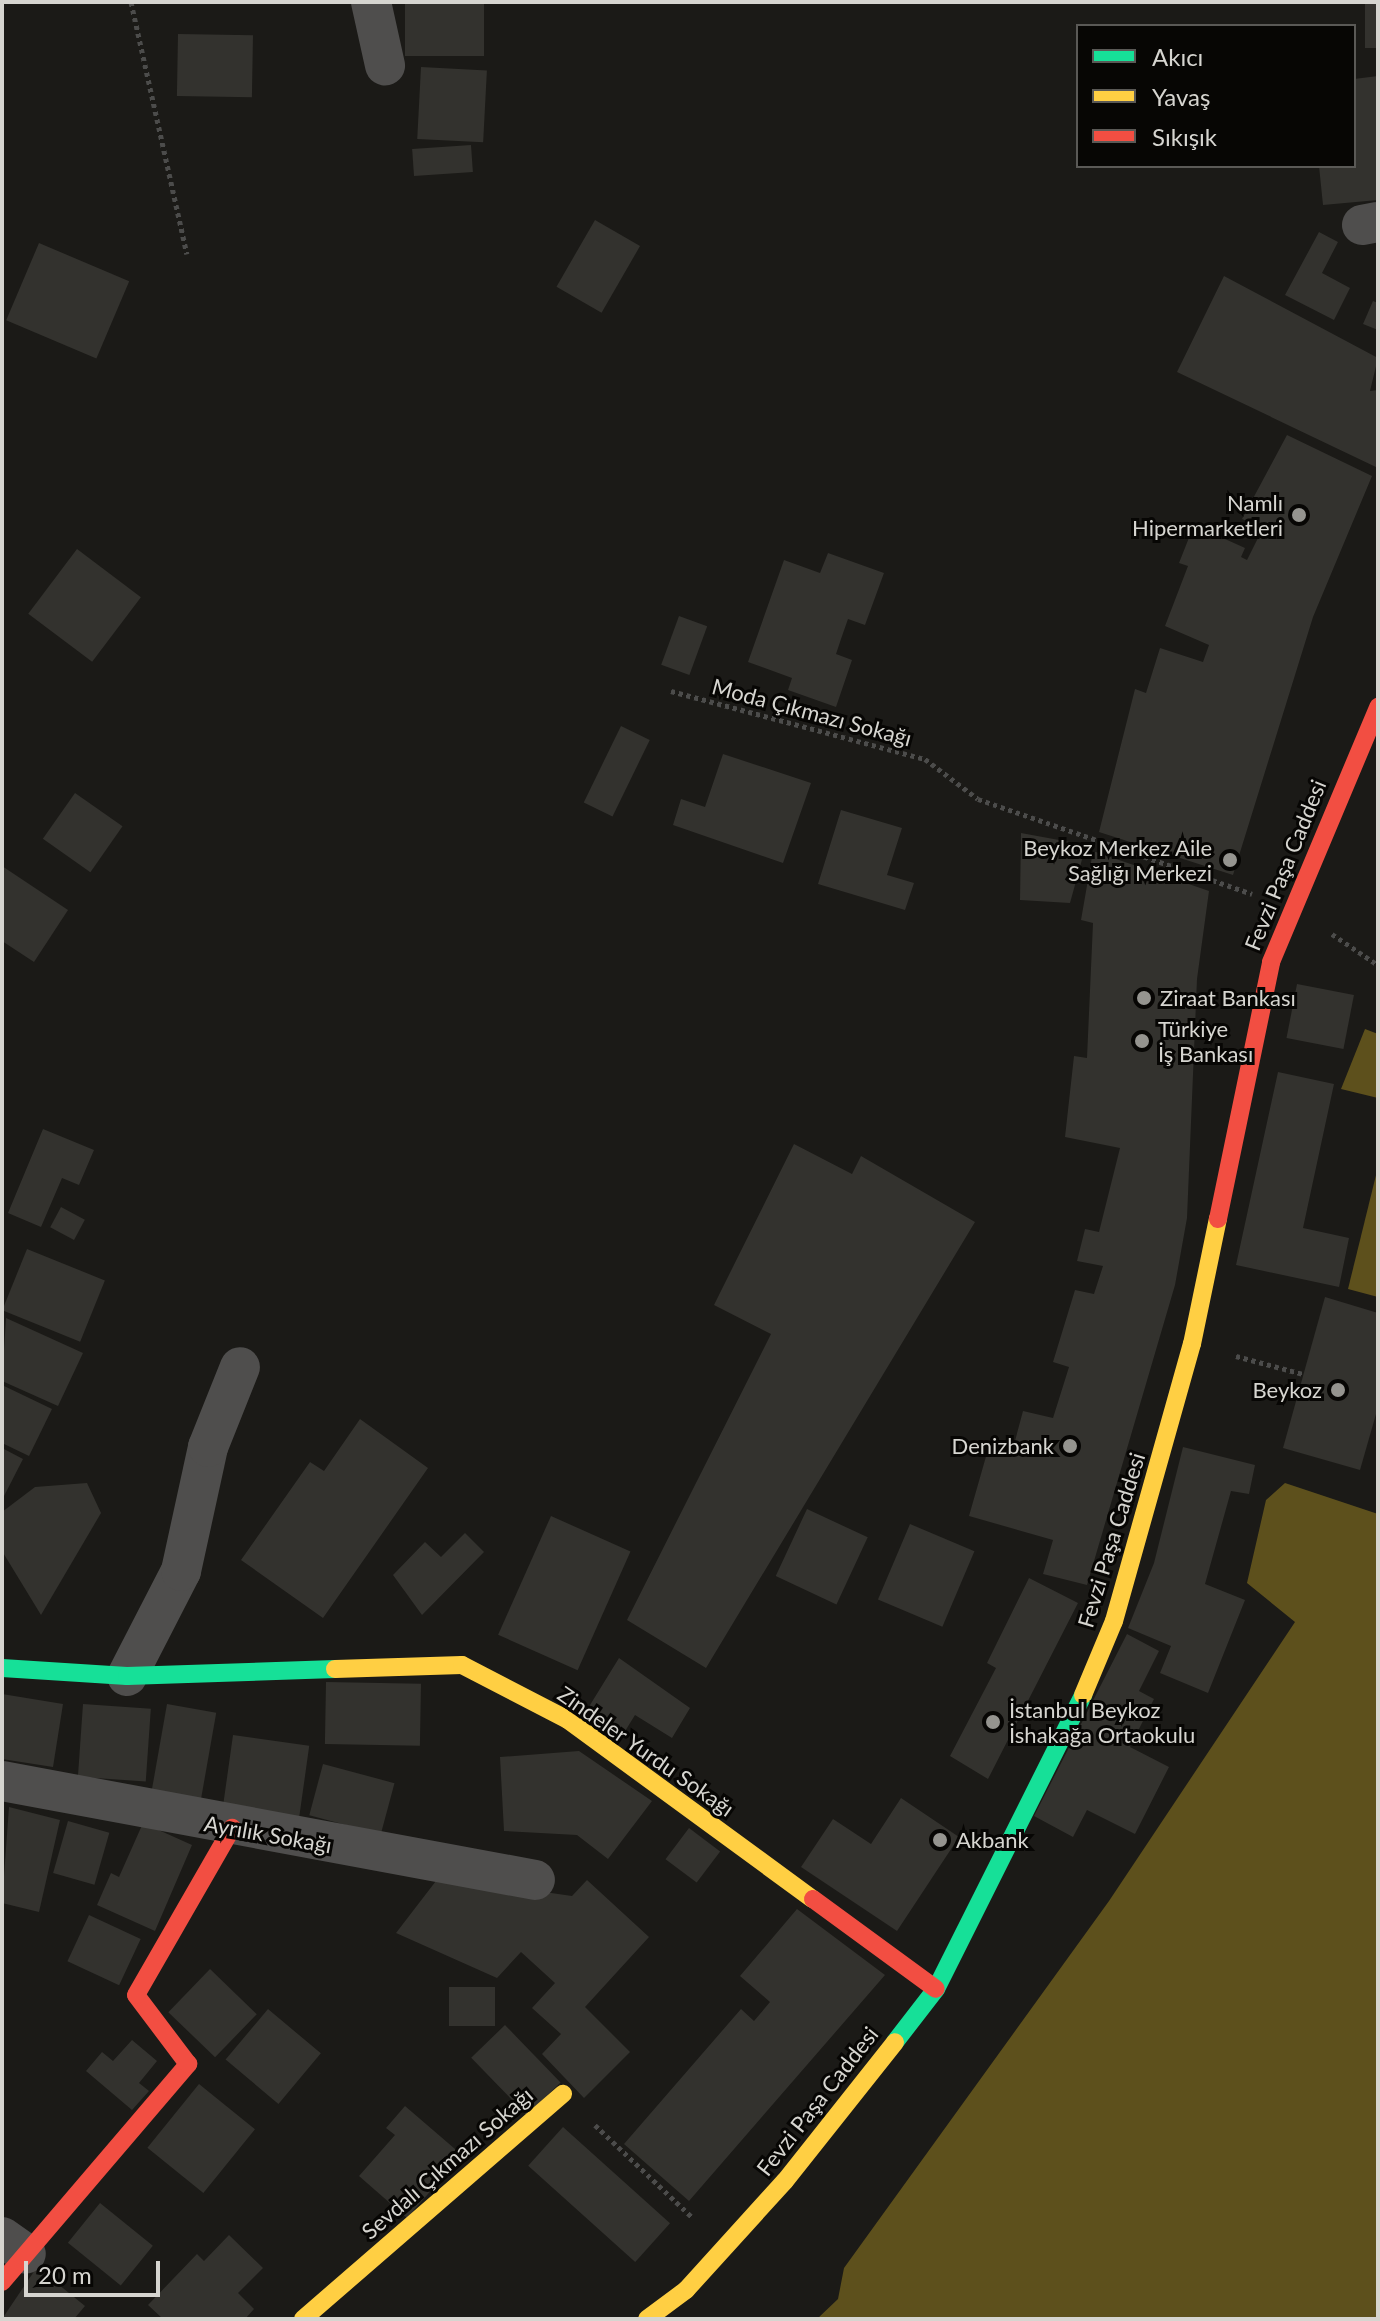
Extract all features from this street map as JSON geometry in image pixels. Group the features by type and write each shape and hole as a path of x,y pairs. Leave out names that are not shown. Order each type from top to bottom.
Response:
{"street":[{"path":"371,2 385,65"},
{"name":"Fevzi Paşa Caddesi","path":"647,2319 686,2290 725,2248 936,1989 1114,1621 1192,1344 1271,962 1291,907 1378,707"},
{"path":"127,1676 181,1571 208,1447 240,1367"},
{"name":"Zindeler Yurdu Sokağı","path":"2,1668 127,1676 462,1665 568,1720 936,1989"},
{"name":"Ayrılık Sokağı","path":"2,1781 232,1828 535,1880"},
{"path":"10,2258 188,2064 136,1995 232,1828"},
{"name":"Sevdalı Çıkmazı Sokağı","path":"303,2319 563,2094"},
{"name":"Fevzi Paşa Caddesi","path":"677,2319 686,2290"}],"path":[{"path":"131,2 187,254"},
{"name":"Moda Çıkmazı Sokağı","path":"671,691 925,759 978,799 1291,907 1378,965"},
{"path":"1192,1344 1303,1374"},
{"name":"Sevdalı Çıkmazı Sokağı","path":"563,2094 725,2248"}],"shaded area":[{"path":"1365,1029 1378,1034 1378,1098 1341,1089"},
{"path":"1378,1167 1378,1297 1348,1289"},
{"path":"1285,1483 1378,1514 1378,2319 817,2319 838,2299 844,2268 1109,1901 1295,1622 1247,1583 1266,1500"}],"building":[{"path":"405,2 484,2 484,56 405,56"},
{"path":"1365,2 1378,2 1378,48 1365,48"},
{"path":"178,34 253,35 252,97 177,96"},
{"path":"421,67 487,70 483,142 417,139"},
{"path":"1378,76 1378,200 1323,205 1319,168 1356,168 1356,79"},
{"path":"471,145 473,172 414,176 412,149"},
{"path":"595,220 640,246 602,313 556,287"},
{"path":"1319,232 1338,242 1322,273 1350,288 1334,320 1285,295"},
{"path":"39,243 129,281 96,359 6,320"},
{"path":"1224,276 1378,358 1370,391 1378,390 1378,468 1177,372"},
{"path":"1373,301 1378,303 1378,330 1363,324"},
{"path":"1287,435 1372,476 1313,617 1233,875 1099,832 1135,689 1146,693 1160,648 1203,662 1209,645 1165,626 1188,566 1179,563 1194,525 1245,548 1241,557 1247,560 1263,528 1242,519"},
{"path":"77,549 141,597 92,662 28,614"},
{"path":"828,553 884,573 865,625 848,619 836,654 852,660 836,707 788,690 792,678 748,662 784,560 820,573"},
{"path":"679,616 707,626 689,675 661,665"},
{"path":"621,726 650,740 612,816 584,802"},
{"path":"723,754 811,783 783,863 673,825 681,799 705,807"},
{"path":"75,793 123,826 90,872 43,839"},
{"path":"841,810 902,828 887,875 914,883 905,910 818,884"},
{"path":"1021,833 1086,845 1070,903 1020,900"},
{"path":"1093,851 1209,891 1197,979 1187,1218 1175,1285 1087,1585 1043,1574 1053,1540 969,1516 989,1446 1012,1452 1023,1411 1053,1418 1069,1367 1053,1362 1075,1290 1094,1294 1103,1266 1077,1261 1085,1229 1099,1232 1120,1148 1065,1137 1074,1056 1087,1058 1093,923 1081,920"},
{"path":"2,866 68,910 34,962 2,941"},
{"path":"1297,984 1354,995 1343,1049 1287,1038"},
{"path":"1278,1072 1334,1084 1303,1228 1349,1238 1339,1287 1236,1265"},
{"path":"43,1129 94,1150 79,1185 62,1178 41,1227 8,1213"},
{"path":"794,1144 852,1174 861,1156 975,1222 706,1668 627,1620 771,1334 714,1305"},
{"path":"61,1207 85,1220 74,1240 50,1227"},
{"path":"27,1249 105,1280 80,1342 2,1310"},
{"name":"Beykoz","path":"1325,1297 1378,1313 1378,1407 1360,1470 1283,1448"},
{"path":"6,1318 83,1353 58,1406 2,1381"},
{"path":"2,1385 52,1409 29,1456 2,1443"},
{"path":"360,1419 428,1468 323,1618 241,1560 310,1462 324,1471"},
{"path":"1183,1447 1255,1465 1249,1494 1231,1491 1205,1584 1245,1600 1208,1693 1160,1673 1171,1646 1128,1628 1154,1563"},
{"path":"2,1448 23,1459 2,1500"},
{"path":"87,1483 101,1513 41,1615 2,1551 2,1512 35,1487"},
{"path":"807,1509 868,1537 836,1604 776,1576"},
{"path":"551,1516 630,1551 578,1670 498,1635"},
{"path":"910,1524 974,1551 942,1627 878,1599"},
{"path":"465,1533 484,1552 422,1615 393,1575 425,1542 441,1557"},
{"path":"1029,1578 1078,1603 988,1779 950,1756 996,1668 987,1663"},
{"path":"1127,1634 1159,1651 1139,1691 1154,1699 1130,1747 1169,1767 1135,1834 1087,1810 1073,1837 1034,1816"},
{"path":"619,1658 690,1708 672,1738 635,1715 619,1741 582,1718"},
{"path":"326,1682 421,1684 420,1746 325,1744"},
{"path":"2,1694 63,1704 53,1767 2,1759"},
{"path":"83,1704 151,1709 146,1782 78,1777"},
{"path":"167,1704 216,1713 200,1804 151,1796"},
{"path":"233,1735 309,1746 299,1821 222,1810"},
{"path":"579,1751 652,1801 608,1859 577,1835 504,1831 500,1757"},
{"path":"323,1764 394,1783 381,1834 309,1815"},
{"path":"901,1798 959,1837 897,1931 801,1867 833,1819 871,1844"},
{"path":"9,1807 60,1820 39,1912 2,1903"},
{"path":"68,1821 109,1833 94,1885 53,1873"},
{"path":"143,1823 192,1845 155,1931 97,1905 111,1873 119,1877"},
{"path":"689,1828 720,1851 697,1883 666,1859"},
{"path":"439,1877 572,1896 587,1880 649,1937 585,2007 630,2052 584,2098 542,2054 561,2034 532,2008 555,1983 521,1952 497,1978 396,1933"},
{"path":"797,1909 885,1975 689,2201 624,2144 741,2009 754,2021 770,2002 740,1976"},
{"path":"89,1915 141,1939 119,1985 67,1961"},
{"path":"210,1969 257,2014 215,2057 168,2012"},
{"path":"449,1987 495,1987 495,2026 449,2026"},
{"path":"268,2009 321,2053 278,2104 226,2060"},
{"path":"505,2025 561,2083 527,2115 471,2058"},
{"path":"132,2040 157,2061 139,2083 149,2091 132,2110 86,2071 102,2052 113,2061"},
{"path":"199,2084 255,2129 203,2193 147,2148"},
{"path":"405,2106 462,2155 407,2218 359,2176 395,2135 386,2128"},
{"path":"563,2127 670,2223 635,2262 528,2166"},
{"path":"100,2203 153,2246 121,2285 68,2243"},
{"path":"229,2235 263,2268 238,2293 254,2309 245,2319 163,2319 148,2305 197,2254 204,2261"},
{"path":"37,2267 85,2306 74,2319 2,2319"}],"traffic: fast":[{"path":"2,1668 127,1676 335,1669"},
{"path":"895,2042 936,1989 1083,1695"}],"traffic: slow":[{"path":"1083,1695 1114,1621 1192,1344 1218,1219"},
{"path":"335,1669 462,1665 568,1720 813,1899"},
{"path":"647,2319 686,2290 785,2181 895,2042"},
{"path":"303,2319 563,2094"}],"traffic: jam":[{"path":"1218,1219 1271,962 1378,707"},
{"path":"2,2282 188,2064 136,1995 232,1828"},
{"path":"813,1899 936,1989"}],"place":[{"name":"Namlı Hipermarketleri","path":"1299,515"},
{"name":"Beykoz Merkez Aile Sağlığı Merkezi","path":"1230,860"},
{"name":"Ziraat Bankası","path":"1144,998"},
{"name":"Türkiye İş Bankası","path":"1142,1041"},
{"name":"Beykoz","path":"1338,1390"},
{"name":"Denizbank","path":"1070,1446"},
{"name":"İstanbul Beykoz İshakağa Ortaokulu","path":"993,1722"},
{"name":"Akbank","path":"940,1840"}]}
